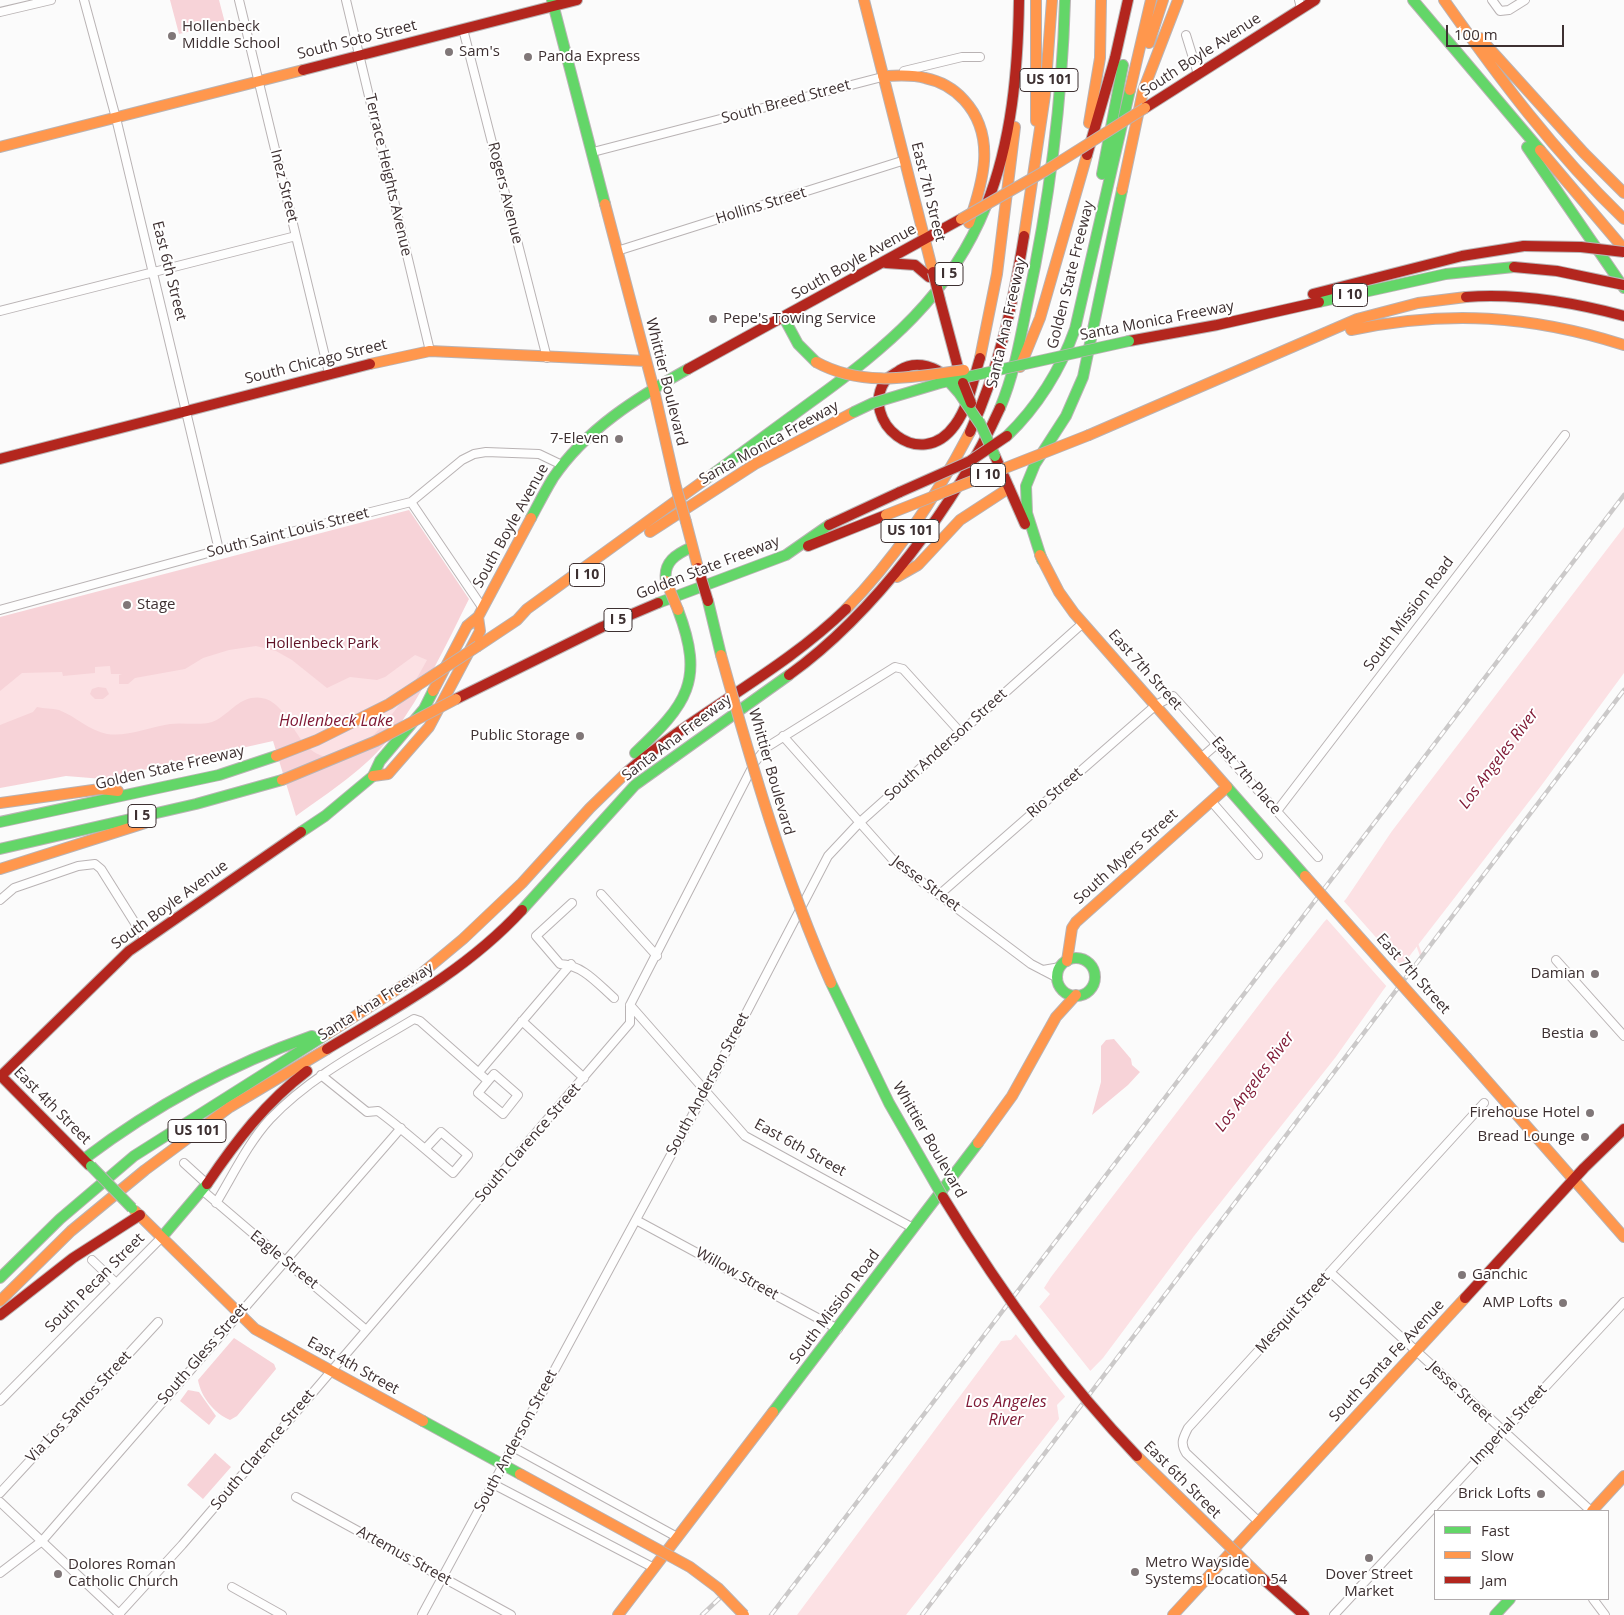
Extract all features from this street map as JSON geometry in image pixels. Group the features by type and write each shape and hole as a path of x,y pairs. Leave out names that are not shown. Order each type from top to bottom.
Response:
{"main road":[{"name":"South Soto Street","path":"0,147 463,29 552,3 577,0"},
{"name":"East 7th Street","path":"864,0 925,240 931,275 963,383 1042,560 1059,592 1083,624 1624,1237"},
{"name":"Golden State Freeway","path":"0,822 219,774 276,756 317,740 390,704 517,620 527,608 879,353 938,295 961,258 989,197 1003,142 1016,59 1020,0"},
{"path":"1036,0 1036,159"},
{"name":"Santa Ana Freeway","path":"0,1278 60,1219 134,1156 421,974 505,901 610,787 675,732 775,667 816,637 860,594 899,546 917,520 971,430 991,378 1012,300 1049,80 1052,0"},
{"name":"Santa Ana Freeway","path":"0,1301 71,1232 145,1170 230,1107 419,995 470,959 509,924 635,786 796,670 841,632 906,560 941,511 989,432 1010,385 1039,252 1056,140 1063,74 1065,0"},
{"path":"1085,164 1086,135 1100,58 1101,0"},
{"path":"1010,385 1026,357 1036,326 1117,54 1128,0"},
{"path":"1096,239 1097,203 1134,0"},
{"name":"Golden State Freeway","path":"0,849 196,804 282,780 376,741 602,627 682,593 786,555 836,520 958,468 980,456 1007,436 1045,396 1063,364 1075,329 1151,0"},
{"path":"1131,85 1139,73 1163,0"},
{"path":"1042,560 1028,515 1025,498 1026,485 1043,450 1073,403 1083,377 1143,91 1178,0"},
{"name":"South Boyle Avenue","path":"0,1076 115,964 145,939 325,816 373,776 380,761 424,709 467,626 480,612 553,478 578,447 615,414 639,396 654,390 1039,175 1198,74 1300,4 1314,0"},
{"path":"1413,0 1624,251"},
{"path":"1445,0 1584,153 1624,193"},
{"path":"1445,0 1488,63 1546,138 1568,164 1624,219"},
{"name":"Whittier Boulevard","path":"552,3 593,152 654,390 676,487 758,788 775,842 834,990 887,1098 925,1168 989,1269 1052,1354"},
{"path":"982,427 959,393 943,374 934,367 914,365 896,372 885,382 879,398 885,426 897,438 906,443 926,446 945,437 954,427 971,386 988,325 994,292 1017,111 1020,75 1016,59"},
{"path":"883,76 913,76 930,79 951,89 976,113 984,134 985,160 978,196 965,233 938,295"},
{"path":"1485,86 1601,256 1624,286"},
{"path":"1186,329 1213,319 1462,256 1524,246 1624,251"},
{"path":"882,264 905,262 918,265 931,275"},
{"name":"Santa Monica Freeway","path":"517,620 531,614 657,527 755,464 854,412 907,392 1036,360 1446,274 1514,267 1557,271 1624,286"},
{"name":"I 10","path":"786,555 1089,435 1333,329 1388,309 1423,302 1476,296 1535,298 1582,305 1624,316"},
{"path":"1270,357 1334,334 1378,324 1457,316 1523,320 1581,331 1624,345"},
{"path":"784,318 798,344 816,362 826,369 852,378 877,380 1036,360"},
{"name":"South Chicago Street","path":"0,459 329,373 430,351 547,358 646,361"},
{"path":"882,587 918,564 974,508 1010,488"},
{"path":"610,787 620,767 665,725 684,696 690,678 693,657 690,638 664,572 667,565 677,554 692,547"},
{"name":"South Boyle Avenue","path":"373,776 388,774 429,727 480,631 480,612"},
{"name":"South Myers Street","path":"1064,964 1071,940 1072,928 1076,922 1227,787"},
{"path":"0,803 100,790 134,792"},
{"path":"0,869 117,833 196,804"},
{"path":"1071,940 1082,959"},
{"path":"1060,984 1076,996 1088,992 1094,982 1094,970 1091,964 1082,959 1074,958 1064,964 1060,984 1062,1007"},
{"name":"South Pecan Street","path":"162,1237 205,1187 266,1104 293,1081 419,995"},
{"name":"South Mission Road","path":"618,1615 838,1329 1012,1096 1062,1007 1076,996"},
{"path":"88,1162 137,1120 234,1067 291,1043 332,1029"},
{"name":"East 4th Street","path":"0,1076 238,1314 256,1329 690,1567 713,1584 744,1615"},
{"name":"South Santa Fe Avenue","path":"1173,1615 1574,1179 1624,1129"},
{"path":"0,1315 136,1212"},
{"name":"East 6th Street","path":"1052,1354 1098,1413 1138,1457 1304,1615"},
{"path":"1592,1510 1624,1476"},
{"path":"1495,1615 1509,1600"}],"street":[{"path":"0,12 52,0"},
{"name":"East 6th Street","path":"84,0 116,118 220,550"},
{"name":"Inez Street","path":"239,0 329,373"},
{"name":"Terrace Heights Avenue","path":"346,0 430,351"},
{"path":"1492,0 1500,10 1510,10 1525,0"},
{"name":"Rogers Avenue","path":"463,29 547,358"},
{"path":"1186,35 1198,74"},
{"name":"South Breed Street","path":"593,152 883,76 962,57 980,57"},
{"name":"Hollins Street","path":"617,251 905,160"},
{"path":"0,311 296,236"},
{"name":"South Mission Road","path":"1277,811 1566,435"},
{"name":"South Saint Louis Street","path":"0,610 220,550 411,502 462,460 474,454 486,452 539,454 562,465"},
{"path":"411,502 480,612"},
{"name":"South Anderson Street","path":"422,1615 705,1092 828,856 859,823 1083,624"},
{"name":"South Clarence Street","path":"120,1615 630,1023 630,1005 756,762 767,747 894,667 900,667 961,733"},
{"name":"East 7th Place","path":"1173,696 1318,857"},
{"name":"Rio Street","path":"940,894 1156,705 1173,696"},
{"name":"Jesse Street","path":"783,736 894,861 1060,984"},
{"path":"1202,757 1217,744"},
{"path":"1211,801 1258,855"},
{"path":"0,900 14,888 78,866 95,864 104,874 145,939"},
{"path":"601,894 657,956"},
{"path":"572,904 536,936 560,964 571,964 581,969 614,998"},
{"path":"1556,960 1624,1036"},
{"path":"479,1072 571,964"},
{"path":"1043,970 1064,964"},
{"name":"East 6th Street","path":"630,1005 745,1136 912,1228"},
{"path":"216,1203 249,1146 269,1120 321,1075 414,1019 420,1021 488,1081"},
{"path":"522,1021 584,1078"},
{"path":"494,1074 518,1095 503,1114 478,1093 488,1081 494,1074"},
{"path":"321,1075 367,1112 378,1111 453,1173 468,1155 441,1132 425,1149"},
{"name":"Mesquit Street","path":"1259,1522 1186,1453 1182,1447 1182,1439 1188,1428 1484,1103"},
{"name":"South Gless Street","path":"0,1573 42,1541 400,1128"},
{"name":"Eagle Street","path":"184,1163 216,1203 284,1261 292,1264 366,1329"},
{"name":"Willow Street","path":"636,1220 838,1329"},
{"name":"South Pecan Street","path":"0,1401 115,1282 162,1237"},
{"path":"92,1260 115,1282"},
{"name":"Jesse Street","path":"1330,1272 1590,1510"},
{"name":"Imperial Street","path":"1334,1615 1624,1302"},
{"name":"Via Los Santos Street","path":"0,1493 158,1322"},
{"path":"513,1447 677,1537"},
{"path":"493,1484 654,1568"},
{"name":"Artemus Street","path":"296,1497 511,1615"},
{"path":"0,1502 120,1615"},
{"path":"232,1587 282,1615"},
{"path":"1594,1600 1606,1615"}],"green space":[{"path":"170,0 219,0 225,23 179,34"},
{"name":"Hollenbeck Park","path":"409,510 469,599 424,686 392,735 371,759 296,816 273,741 103,779 66,776 0,788 0,617"},
{"path":"1114,1039 1131,1059 1132,1065 1140,1072 1128,1085 1092,1115 1101,1082 1101,1046 1106,1040"},
{"path":"234,1338 274,1364 276,1369 237,1416 230,1420 209,1404 198,1380"},
{"path":"188,1390 199,1392 216,1416 209,1425 180,1401"},
{"path":"215,1453 231,1467 203,1499 187,1485"}],"water":[{"name":"Los Angeles River","path":"1624,527 1624,673 1541,786 1384,989 1335,1058 1194,1236 1103,1358 1057,1405 1059,1419 906,1615 797,1615 1001,1341 1011,1340 1050,1294 1044,1288 1051,1277 1274,985 1324,922 1346,899 1392,831"},
{"name":"Hollenbeck Lake","path":"256,646 276,651 292,660 327,688 350,677 377,680 385,677 415,655 427,660 408,693 378,731 360,746 342,755 325,757 308,747 278,707 262,698 246,700 212,722 202,724 170,724 115,735 89,727 59,710 37,707 33,712 0,725 0,691 22,673 62,672 63,676 95,673 95,667 110,666 111,674 122,674 119,675 119,684 128,684 135,678 185,669 203,658 229,650","holes":["98,687 106,688 109,694 103,699 95,699 90,694 92,689"]}],"pier":[{"path":"1342,899 1404,969 1388,988 1325,917"},
{"path":"1038,1305 1092,1373 1067,1399 1014,1332"}],"waterway":[{"path":"1417,944 1421,955"}],"railway":[{"path":"771,1615 1624,495"},
{"path":"922,1615 1624,690"},
{"path":"702,1615 724,1594"}],"traffic: fast":[{"path":"552,0 605,204"},
{"path":"1000,408 1013,370 1042,229 1061,77 1065,0"},
{"path":"1413,0 1540,150"},
{"path":"1102,174 1123,65"},
{"path":"1007,436 1039,400 1063,359 1075,329 1130,90"},
{"path":"1527,147 1624,288"},
{"path":"1042,560 1027,513 1026,486 1035,464 1066,416 1083,377 1122,190"},
{"path":"706,479 865,361 914,317 954,267 971,238 986,206"},
{"path":"1319,302 1446,274 1514,267"},
{"path":"784,318 798,344 816,362"},
{"path":"854,412 873,403 940,383 1129,341"},
{"path":"531,518 553,478 581,444 597,429 632,403 688,369"},
{"path":"943,375 959,393 982,427"},
{"path":"979,421 995,456"},
{"path":"658,603 786,555 829,525"},
{"path":"666,581 667,569 672,560 692,547"},
{"path":"708,601 721,655"},
{"path":"635,753 667,720 679,705 686,690 690,674 690,655 678,610"},
{"path":"522,910 635,785 789,675"},
{"path":"301,832 325,816 373,776 380,761 424,709 433,691"},
{"path":"0,822 219,775 276,756"},
{"path":"0,849 196,804 282,780"},
{"path":"1227,787 1305,876"},
{"path":"1076,958 1089,964 1095,977 1089,990 1076,996 1063,990 1057,977 1063,964 1076,958"},
{"path":"831,983 889,1103 943,1197"},
{"path":"0,1278 60,1219 134,1156 327,1034"},
{"path":"84,1159 137,1122 193,1088 251,1060 312,1036"},
{"path":"773,1412 978,1143"},
{"path":"91,1166 132,1208"},
{"path":"162,1237 207,1184"},
{"path":"423,1421 520,1474"},
{"path":"1495,1615 1509,1600"}],"traffic: slow":[{"path":"864,0 933,272"},
{"path":"1036,0 1036,121"},
{"path":"1024,236 1045,95 1052,0"},
{"path":"1089,123 1100,58 1101,0"},
{"path":"1130,90 1151,0"},
{"path":"1149,43 1163,0"},
{"path":"1122,190 1143,91 1178,0"},
{"path":"1444,0 1486,58 1551,141 1574,168 1624,219"},
{"path":"1480,38 1584,153 1624,193"},
{"path":"0,147 303,70"},
{"path":"883,76 914,76 936,81 956,92 974,114 981,129 984,144 984,160 979,192 969,223"},
{"path":"961,219 1045,171 1145,108"},
{"path":"980,358 997,274 1015,127"},
{"path":"1540,150 1624,249"},
{"path":"1020,367 1040,318 1087,155"},
{"path":"605,204 654,390 676,487"},
{"path":"1089,435 1357,319 1418,303 1466,297"},
{"path":"1351,330 1421,320 1489,319 1555,327 1624,345"},
{"path":"370,364 430,351 646,361"},
{"path":"816,362 834,370 870,378 907,377 964,370"},
{"path":"650,532 755,464 854,412"},
{"path":"846,609 899,547 944,479 970,432"},
{"path":"886,515 1089,435"},
{"path":"478,646 517,620 527,609 706,479"},
{"path":"676,487 686,522"},
{"path":"897,577 918,565 960,520 1009,488"},
{"path":"433,691 467,626 478,617 531,518"},
{"path":"686,522 698,568"},
{"path":"1040,555 1059,592 1074,613 1227,787"},
{"path":"666,581 678,610"},
{"path":"373,776 388,774 429,727 480,631 478,617"},
{"path":"276,756 317,740 389,704 478,646"},
{"path":"721,655 770,821 798,903 831,983"},
{"path":"282,780 376,741 456,699"},
{"path":"327,1034 421,974 463,939 522,883 590,808 627,772"},
{"path":"1067,961 1072,928 1076,922 1227,787"},
{"path":"0,803 100,789 118,791"},
{"path":"0,869 145,823"},
{"path":"1305,876 1467,1058"},
{"path":"978,1143 1012,1096 1056,1017 1076,995"},
{"path":"0,1301 71,1231 145,1170 230,1107 327,1049"},
{"path":"1467,1058 1624,1237"},
{"path":"135,1211 255,1329 423,1421"},
{"path":"1173,1615 1465,1298"},
{"path":"618,1615 773,1412"},
{"path":"1137,1456 1261,1577"},
{"path":"520,1474 690,1567 718,1588 744,1615"},
{"path":"1593,1510 1624,1476"}],"traffic: jam":[{"path":"303,70 577,0"},
{"path":"986,206 995,181 1008,130 1015,78 1019,0"},
{"path":"1087,155 1115,58 1128,0"},
{"path":"1145,108 1315,0"},
{"path":"688,369 961,219"},
{"path":"970,432 989,384 1004,336 1024,236"},
{"path":"1313,294 1462,256 1524,246"},
{"path":"1524,246 1581,247 1624,252"},
{"path":"886,263 915,265 929,277"},
{"path":"1514,267 1557,271 1624,285"},
{"path":"933,272 940,300"},
{"path":"1466,297 1506,296 1546,300 1624,316"},
{"path":"940,300 960,375"},
{"path":"1129,341 1217,325 1319,302"},
{"path":"943,374 933,368 916,365 905,367 885,381 879,396 880,411 886,425 897,436 911,443 926,444 941,439 955,425 964,410 980,358"},
{"path":"0,459 370,364"},
{"path":"963,383 971,403"},
{"path":"789,675 821,650 852,621 882,589 910,554 937,518 961,481 1000,408"},
{"path":"900,492 970,461 1007,436"},
{"path":"995,456 1025,524"},
{"path":"829,525 900,492"},
{"path":"808,546 886,515"},
{"path":"698,568 708,601"},
{"path":"456,699 602,627 658,603"},
{"path":"627,772 681,730 794,653 846,609"},
{"path":"0,1077 129,951 301,832"},
{"path":"327,1049 405,1003 454,970 501,932 522,910"},
{"path":"207,1184 252,1123 278,1096 307,1071"},
{"path":"0,1075 89,1165"},
{"path":"1465,1298 1584,1168 1624,1129"},
{"path":"943,1197 986,1265 1033,1332 1083,1396 1137,1456"},
{"path":"0,1315 73,1258 140,1215"},
{"path":"1261,1577 1304,1615"}],"place":[{"name":"Hollenbeck Middle School","path":"172,36"},
{"name":"Sam's","path":"449,52"},
{"name":"Panda Express","path":"528,57"},
{"name":"Pepe's Towing Service","path":"713,319"},
{"name":"7-Eleven","path":"619,439"},
{"name":"Stage","path":"127,605"},
{"name":"Public Storage","path":"580,736"},
{"name":"Damian","path":"1595,974"},
{"name":"Bestia","path":"1594,1034"},
{"name":"Firehouse Hotel","path":"1590,1113"},
{"name":"Bread Lounge","path":"1585,1137"},
{"name":"Ganchic","path":"1462,1275"},
{"name":"AMP Lofts","path":"1563,1303"},
{"name":"Brick Lofts","path":"1541,1494"},
{"name":"Dover Street Market","path":"1369,1558"},
{"name":"Metro Wayside Systems Location 54","path":"1135,1572"},
{"name":"Dolores Roman Catholic Church","path":"58,1574"}]}
